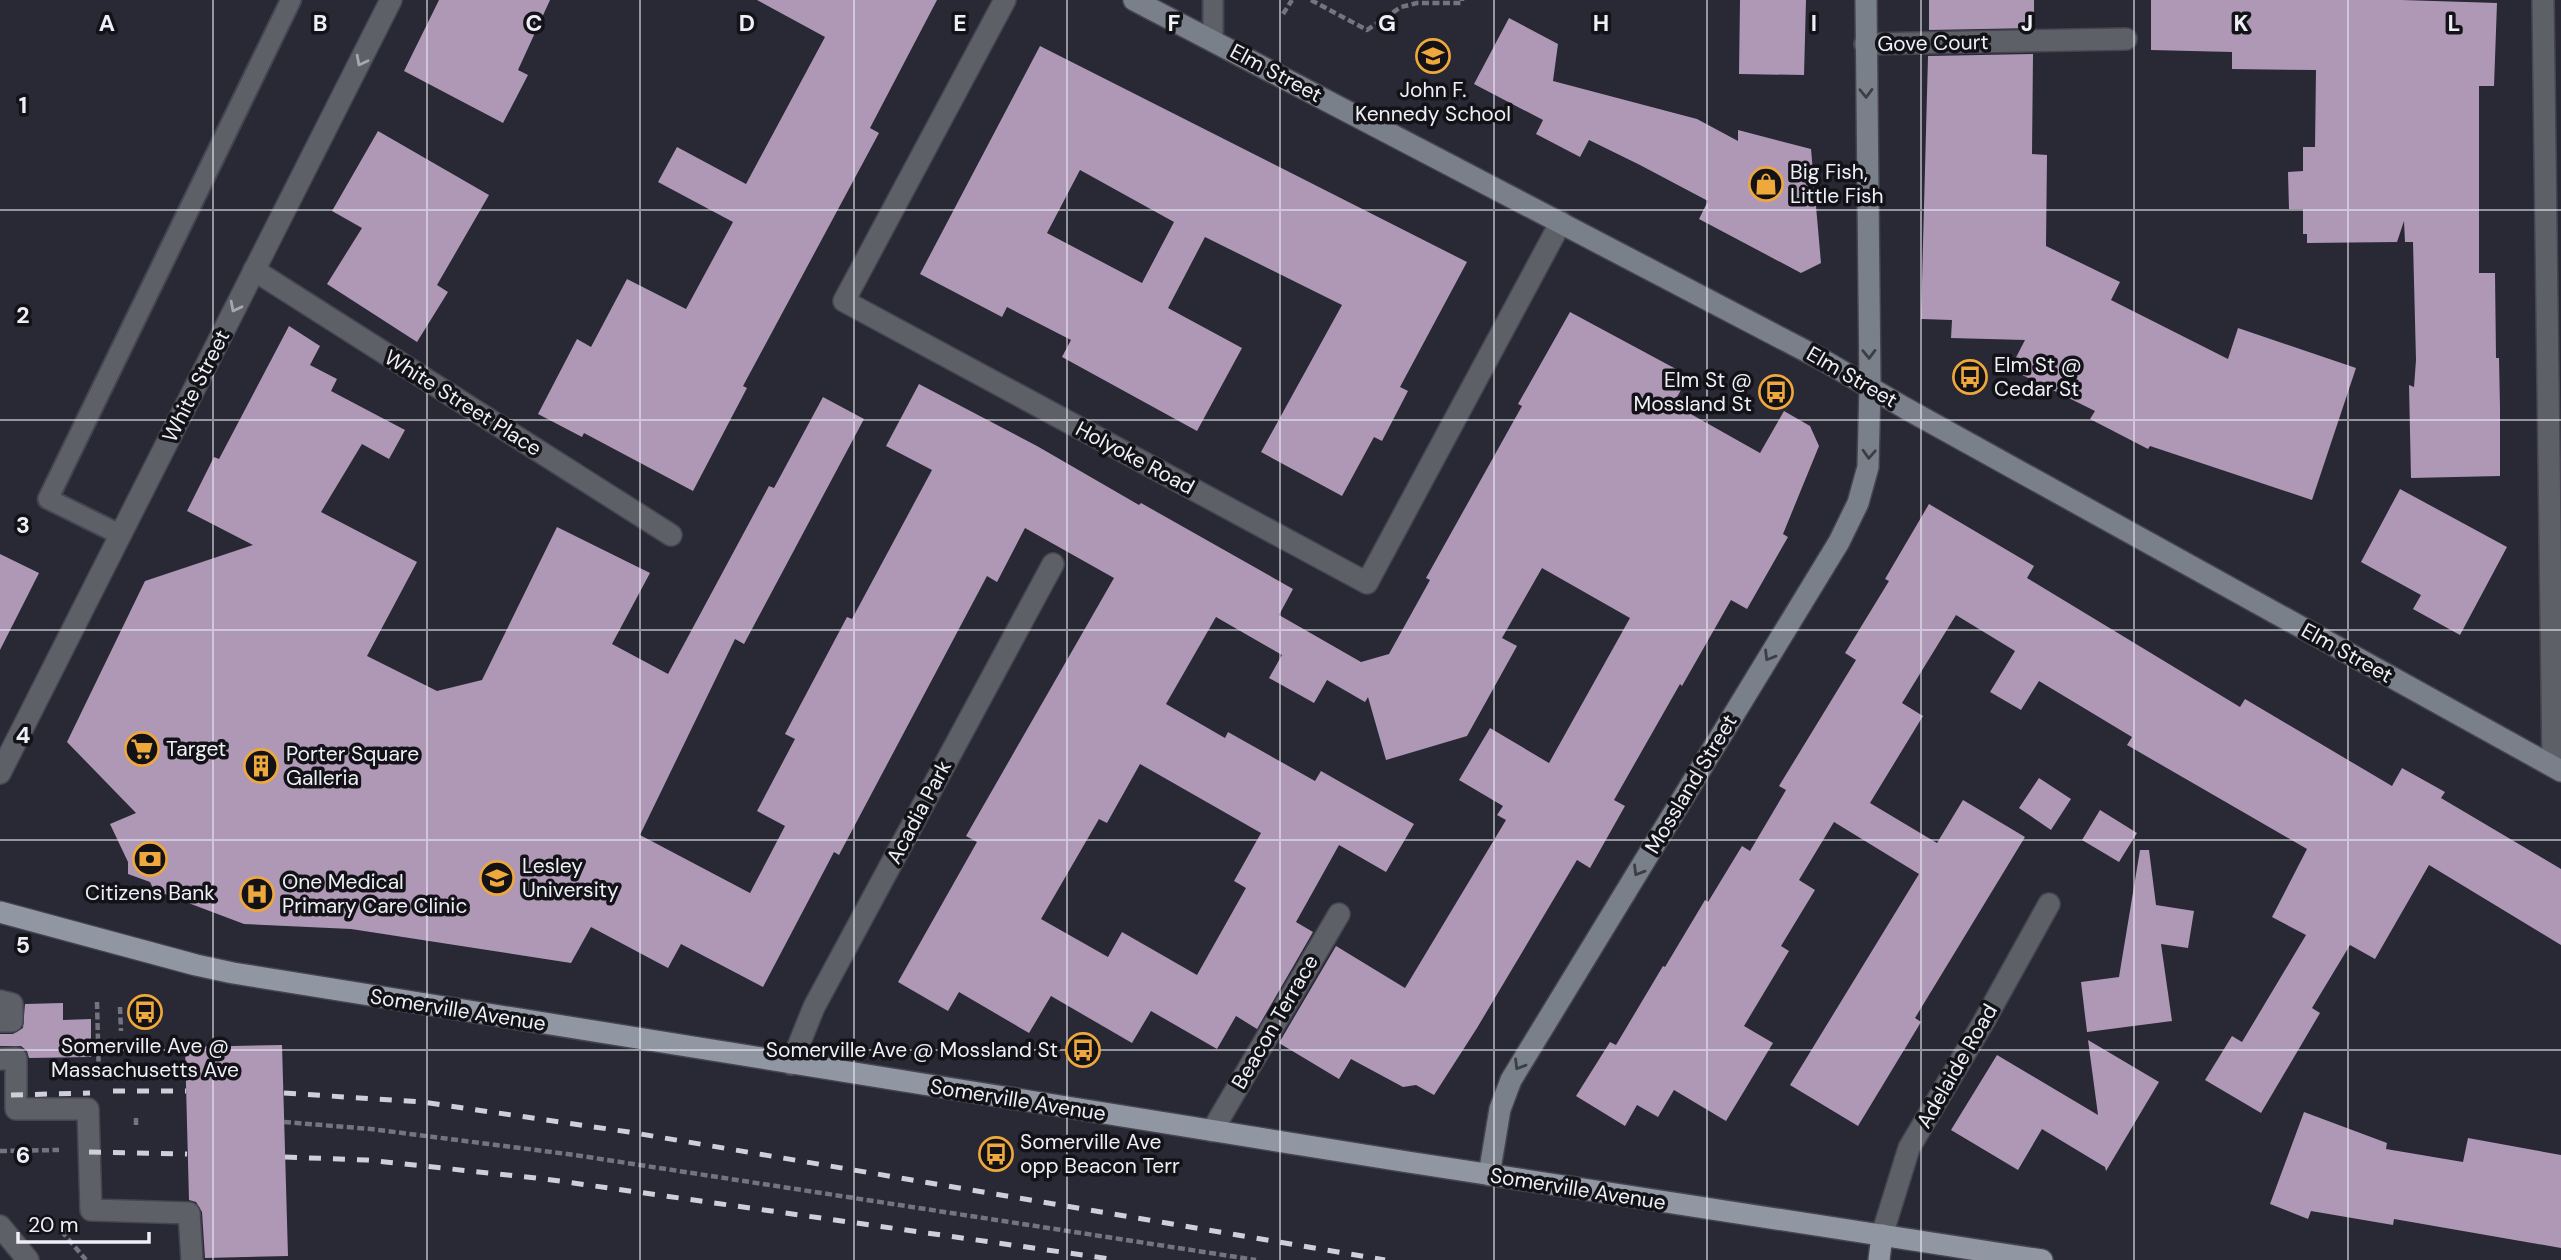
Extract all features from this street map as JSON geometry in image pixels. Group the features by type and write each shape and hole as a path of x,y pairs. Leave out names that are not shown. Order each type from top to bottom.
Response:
{"main road":[{"name":"Elm Street","path":"1134,0 1870,386 1905,408 2557,769"},
{"name":"Mossland Street","path":"1489,1175 1500,1109 1511,1080 1848,524 1864,485 1868,467 1870,386 1866,0"},
{"name":"Somerville Avenue","path":"0,912 233,973 1489,1175 2042,1260"},
{"path":"1879,1260 1882,1235"}],"street":[{"name":"White Street","path":"0,773 391,0"},
{"name":"Holyoke Road","path":"1005,0 844,301 1367,583 1561,222"},
{"path":"2543,0 2557,769"},
{"name":"Gove Court","path":"1865,44 2126,39"},
{"name":"White Street Place","path":"254,270 671,535"},
{"name":"Acadia Park","path":"791,1064 814,1007 1053,564"},
{"name":"Adelaide Road","path":"1882,1235 1909,1148 2049,904"},
{"name":"Beacon Terrace","path":"1212,1131 1339,914"},
{"path":"0,1001 12,1004 12,1021 0,1021"},
{"path":"0,1059 16,1058 16,1109 88,1109 91,1210 190,1213 192,1260"},
{"path":"0,1226 29,1260"}],"lane":[{"path":"125,527 48,499 291,0"},
{"path":"1213,0 1213,40"}],"path":[{"path":"1283,15 1293,0"},
{"path":"1311,0 1367,30 1401,7 1417,3 1462,3 1462,0"},
{"path":"97,1002 98,1035"},
{"path":"120,1007 121,1031"},
{"path":"136,1118 136,1126"},
{"path":"284,1122 371,1129 575,1155 1256,1260"}],"building":[{"path":"439,0 550,0 518,70 528,75 503,123 404,71"},
{"path":"757,0 937,0 870,128 879,133 743,386 747,388 693,491 584,433 582,437 538,414 577,339 591,347 627,279 686,309 733,222 658,182 677,147 746,184 825,37"},
{"path":"1740,0 1806,0 1804,75 1739,74"},
{"path":"1929,0 2034,0 2034,28 1929,30"},
{"path":"2151,0 2402,0 2497,3 2494,86 2479,86 2479,273 2495,273 2500,476 2411,478 2409,385 2414,387 2416,360 2413,242 2405,242 2404,221 2397,242 2307,243 2307,234 2303,234 2303,209 2289,209 2288,172 2303,171 2303,147 2315,147 2316,70 2232,69 2232,52 2151,50"},
{"path":"1509,18 1558,44 1553,81 1697,119 1738,141 1738,130 1811,149 1821,263 1801,273 1699,219 1708,201 1640,165 1589,140 1580,157 1536,134 1543,120 1474,84"},
{"path":"1040,46 1467,262 1400,387 1408,391 1382,441 1374,437 1342,496 1261,452 1342,305 1205,237 1168,308 1242,348 1197,431 1062,357 1071,340 1007,307 1002,317 920,274","holes":["1080,170 1174,222 1142,283 1047,233"]},
{"path":"2033,54 2032,154 2047,155 2046,246 2120,282 2111,300 2228,359 2238,328 2356,368 2312,500 2150,446 2148,449 2090,419 2095,411 2010,369 2025,340 1951,338 1952,320 1921,319 1928,56"},
{"path":"378,131 489,195 437,285 448,292 417,342 327,284 362,228 332,211"},
{"path":"1570,312 1689,376 1673,404 1760,453 1784,411 1810,426 1819,446 1783,534 1788,537 1747,609 1731,600 1614,800 1625,806 1590,868 1577,860 1434,1095 1416,1085 1403,1087 1351,1059 1339,1079 1279,1043 1336,946 1405,988 1506,820 1497,815 1503,806 1459,780 1490,728 1549,763 1630,618 1542,568 1502,638 1517,646 1467,736 1386,760 1368,697 1365,702 1327,680 1314,703 1269,678 1282,655 1216,617 1166,704 1225,738 1228,732 1315,781 1321,771 1414,824 1386,872 1339,845 1296,922 1313,932 1257,1029 1236,1016 1217,1049 1151,1011 1132,1043 1051,996 1029,1033 959,992 948,1011 898,982 977,842 966,836 1114,578 1025,528 997,582 987,576 839,855 834,852 763,987 681,944 668,968 591,927 571,963 351,929 244,924 154,890 150,882 128,874 128,862 110,824 136,813 67,742 145,581 253,545 187,511 214,457 219,459 289,326 320,346 310,365 337,379 331,391 405,430 389,459 362,444 321,512 417,562 367,656 437,691 482,680 557,527 650,573 612,644 668,674 769,486 774,488 823,397 864,419 744,644 735,639 640,835 750,893 785,826 757,811 795,739 785,734 847,617 852,619 932,470 886,446 919,384 1037,446 1139,505 1141,503 1293,589 1279,615 1361,662 1389,654 1430,580 1426,578 1522,406 1518,404","holes":["1140,764 1261,833 1234,881 1246,888 1197,975 1122,932 1108,957 1041,919 1099,819 1107,823"]},
{"path":"2400,489 2507,547 2460,635 2413,609 2421,595 2361,562"},
{"path":"1929,504 2034,566 2027,578 2240,707 2245,699 2392,786 2402,768 2445,792 2441,798 2561,869 2561,945 2429,865 2375,959 2350,945 2312,1008 2320,1013 2261,1113 2205,1080 2232,1036 2242,1042 2306,935 2272,917 2307,849 2127,745 2132,737 2039,681 2021,710 1990,692 2015,651 1956,615 1902,703 1923,716 1870,803 1937,843 1963,800 2025,837 1915,1018 1921,1022 1858,1126 1790,1085 1919,874 1834,822 1799,880 1815,890 1781,946 1789,951 1744,1026 1773,1043 1726,1121 1674,1090 1658,1117 1637,1105 1625,1126 1576,1096 1610,1042 1616,1045 1663,966 1665,967 1705,900 1708,902 1742,846 1750,851 1786,790 1779,786 1856,660 1845,653 1889,581 1885,579"},
{"path":"0,554 39,573 0,650"},
{"path":"2039,778 2071,799 2051,830 2019,808"},
{"path":"2100,810 2137,833 2119,862 2082,840"},
{"path":"2140,850 2149,850 2156,905 2194,911 2188,948 2161,944 2172,1021 2087,1032 2081,982 2119,977"},
{"path":"63,1003 63,1020 91,1019 91,1057 29,1058 27,1051 21,1046 0,1046 0,1034 13,1034 23,1028 25,1004"},
{"path":"2088,1040 2159,1082 2106,1171 2105,1167 2042,1129 2018,1170 1951,1130 1997,1055 2098,1115"},
{"path":"282,1045 288,1256 205,1258 202,1212 196,1202 189,1200 185,1047"},
{"path":"2304,1112 2387,1143 2386,1149 2463,1162 2468,1138 2561,1155 2561,1248 2394,1219 2393,1225 2311,1211 2308,1219 2270,1204"}],"railway":[{"path":"113,1091 186,1091"},
{"path":"11,1095 90,1093"},
{"path":"284,1093 422,1102 629,1132 1385,1260"},
{"path":"89,1152 187,1154"},
{"path":"285,1157 367,1160 545,1179 1118,1260"}],"place":[{"name":"John F. Kennedy School","path":"1433,56"},
{"name":"Big Fish, Little Fish","path":"1766,184"},
{"name":"Elm St @ Cedar St","path":"1970,377"},
{"name":"Elm St @ Mossland St","path":"1776,392"},
{"name":"Target","path":"142,749"},
{"name":"Porter Square Galleria","path":"261,766"},
{"name":"Citizens Bank","path":"150,859"},
{"name":"Lesley University","path":"497,878"},
{"name":"One Medical Primary Care Clinic","path":"257,894"},
{"name":"Somerville Ave @ Massachusetts Ave","path":"145,1012"},
{"name":"Somerville Ave @ Mossland St","path":"1083,1050"},
{"name":"Somerville Ave opp Beacon Terr","path":"996,1154"}]}
